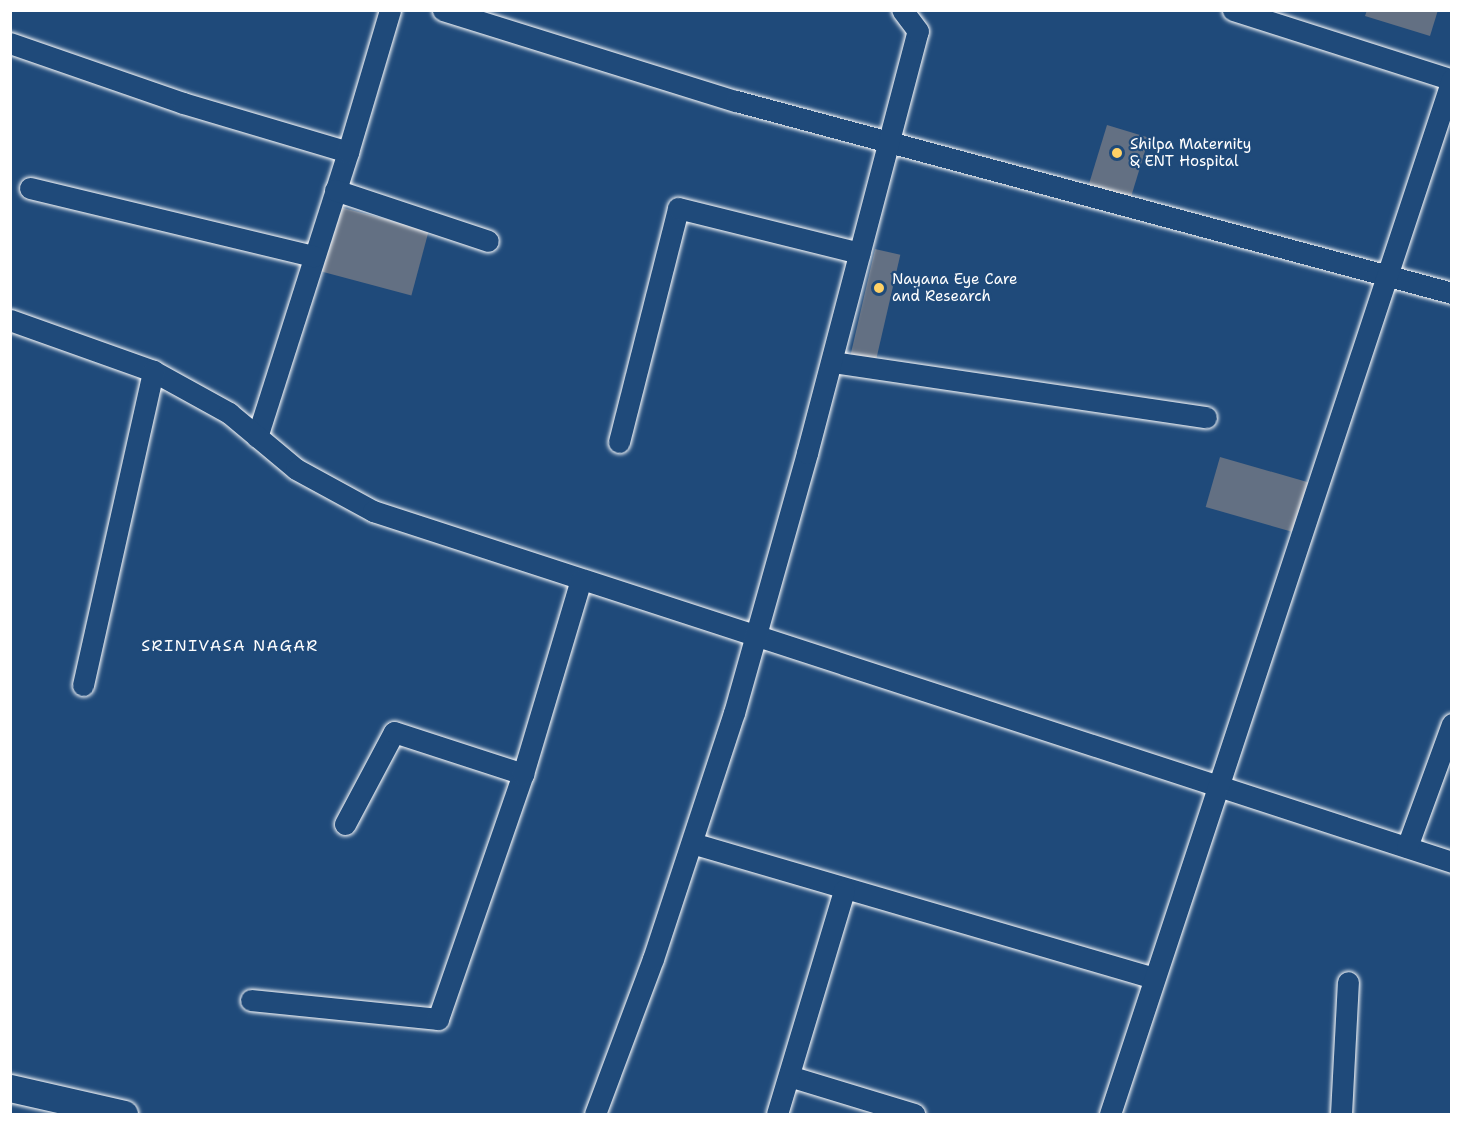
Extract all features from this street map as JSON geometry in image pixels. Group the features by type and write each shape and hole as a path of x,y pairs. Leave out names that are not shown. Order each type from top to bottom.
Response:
{"street":[{"path":"257,437 348,152 390,10"},
{"path":"443,10 736,101 1452,293"},
{"path":"595,1114 692,843 756,637 832,362 918,31 902,10"},
{"path":"1110,1114 1220,787 1451,80 1233,10"},
{"path":"10,43 194,107 348,152"},
{"path":"30,188 314,256"},
{"path":"335,190 488,241"},
{"path":"619,442 678,208 860,252"},
{"path":"10,320 153,371 229,413 296,469 373,511 1452,862"},
{"path":"832,362 1206,417"},
{"path":"83,684 153,371"},
{"path":"251,1000 438,1019 523,774 580,580"},
{"path":"1407,847 1452,724"},
{"path":"345,824 394,732 523,774"},
{"path":"692,843 844,890 1154,978"},
{"path":"777,1114 844,890"},
{"path":"1341,1114 1348,982"},
{"path":"789,1076 914,1114"},
{"path":"10,1088 124,1114"}],"building":[{"path":"1367,10 1438,10 1430,36 1365,16"},
{"path":"1107,125 1149,138 1130,200 1088,187"},
{"path":"336,206 429,231 411,296 319,271"},
{"path":"875,249 900,255 876,362 850,356"},
{"path":"1220,457 1313,484 1299,534 1206,507"}],"place":[{"name":"Shilpa Maternity & ENT Hospital","path":"1117,153"},
{"name":"Nayana Eye Care and Research","path":"879,288"}],"district":[{"name":"SRINIVASA NAGAR","path":"230,646"}]}
